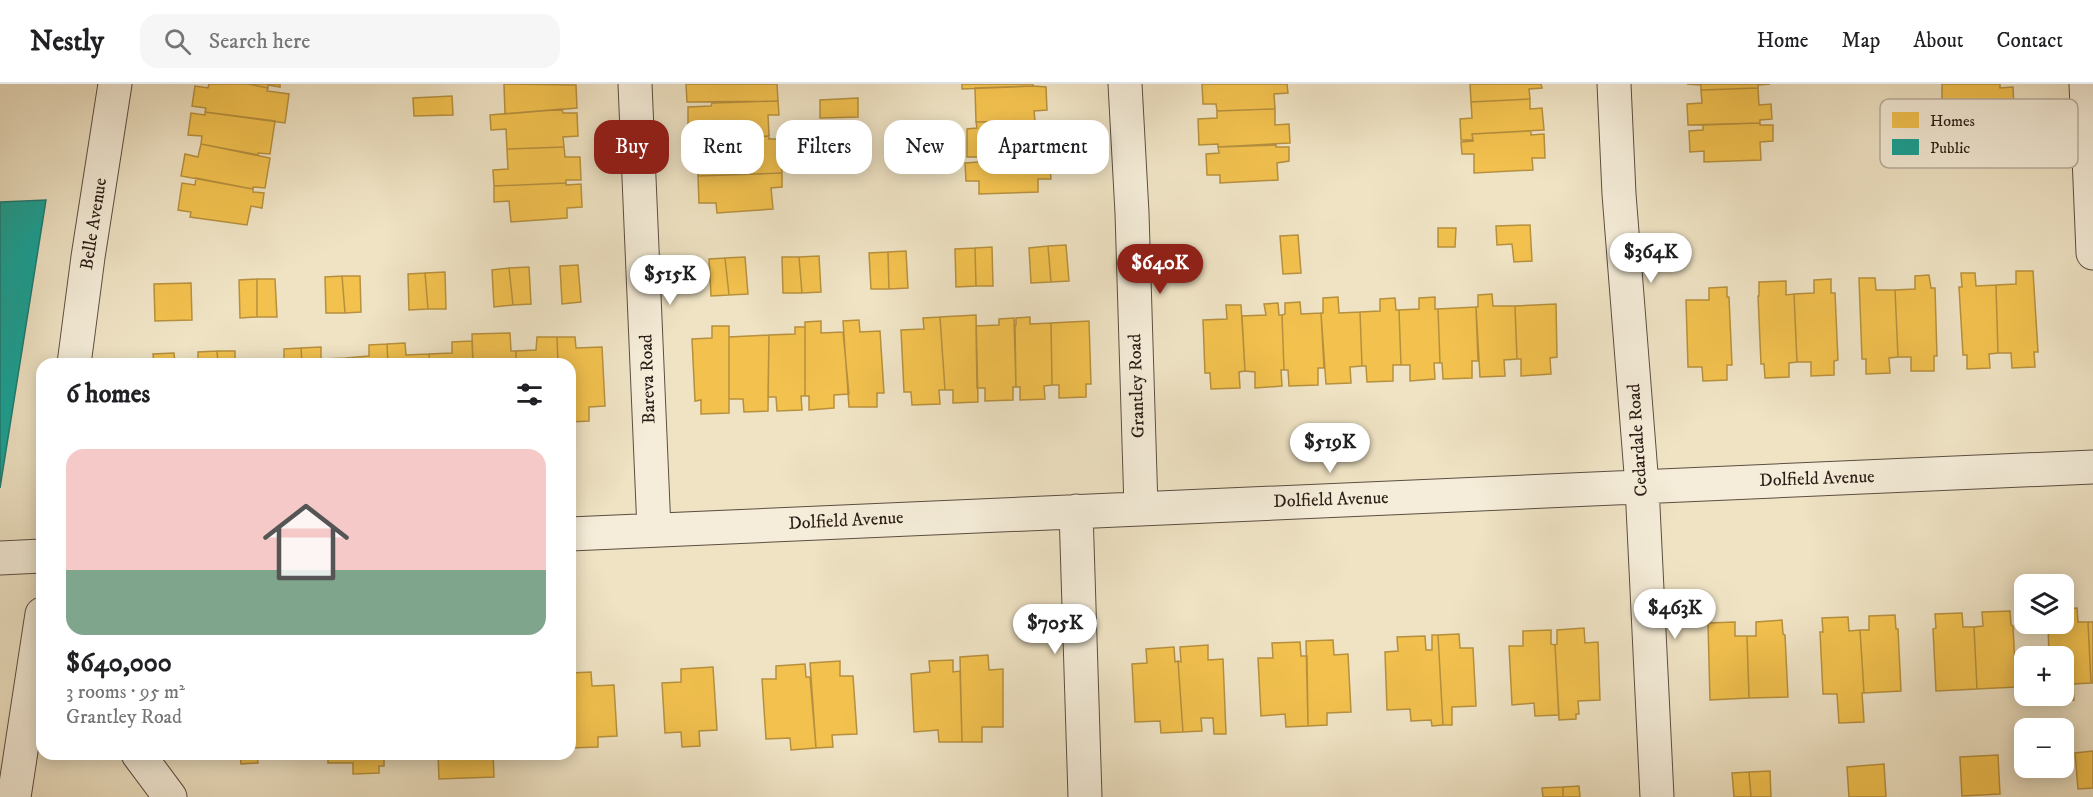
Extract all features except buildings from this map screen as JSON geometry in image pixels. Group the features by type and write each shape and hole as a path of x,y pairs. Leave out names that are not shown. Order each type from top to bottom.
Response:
{"street":[{"name":"Belle Avenue","path":"75,358 88,257 116,84"},
{"name":"Bareva Road","path":"635,84 654,530"},
{"name":"Grantley Road","path":"1125,84 1141,508"},
{"name":"Cedardale Road","path":"1614,84 1619,194 1642,486 1657,797"},
{"path":"2086,84 2093,253"},
{"name":"Dolfield Avenue","path":"576,534 2093,467"},
{"path":"1076,511 1085,797"},
{"path":"0,558 36,556"},
{"path":"14,797 36,660"},
{"path":"142,760 170,797"}]}
